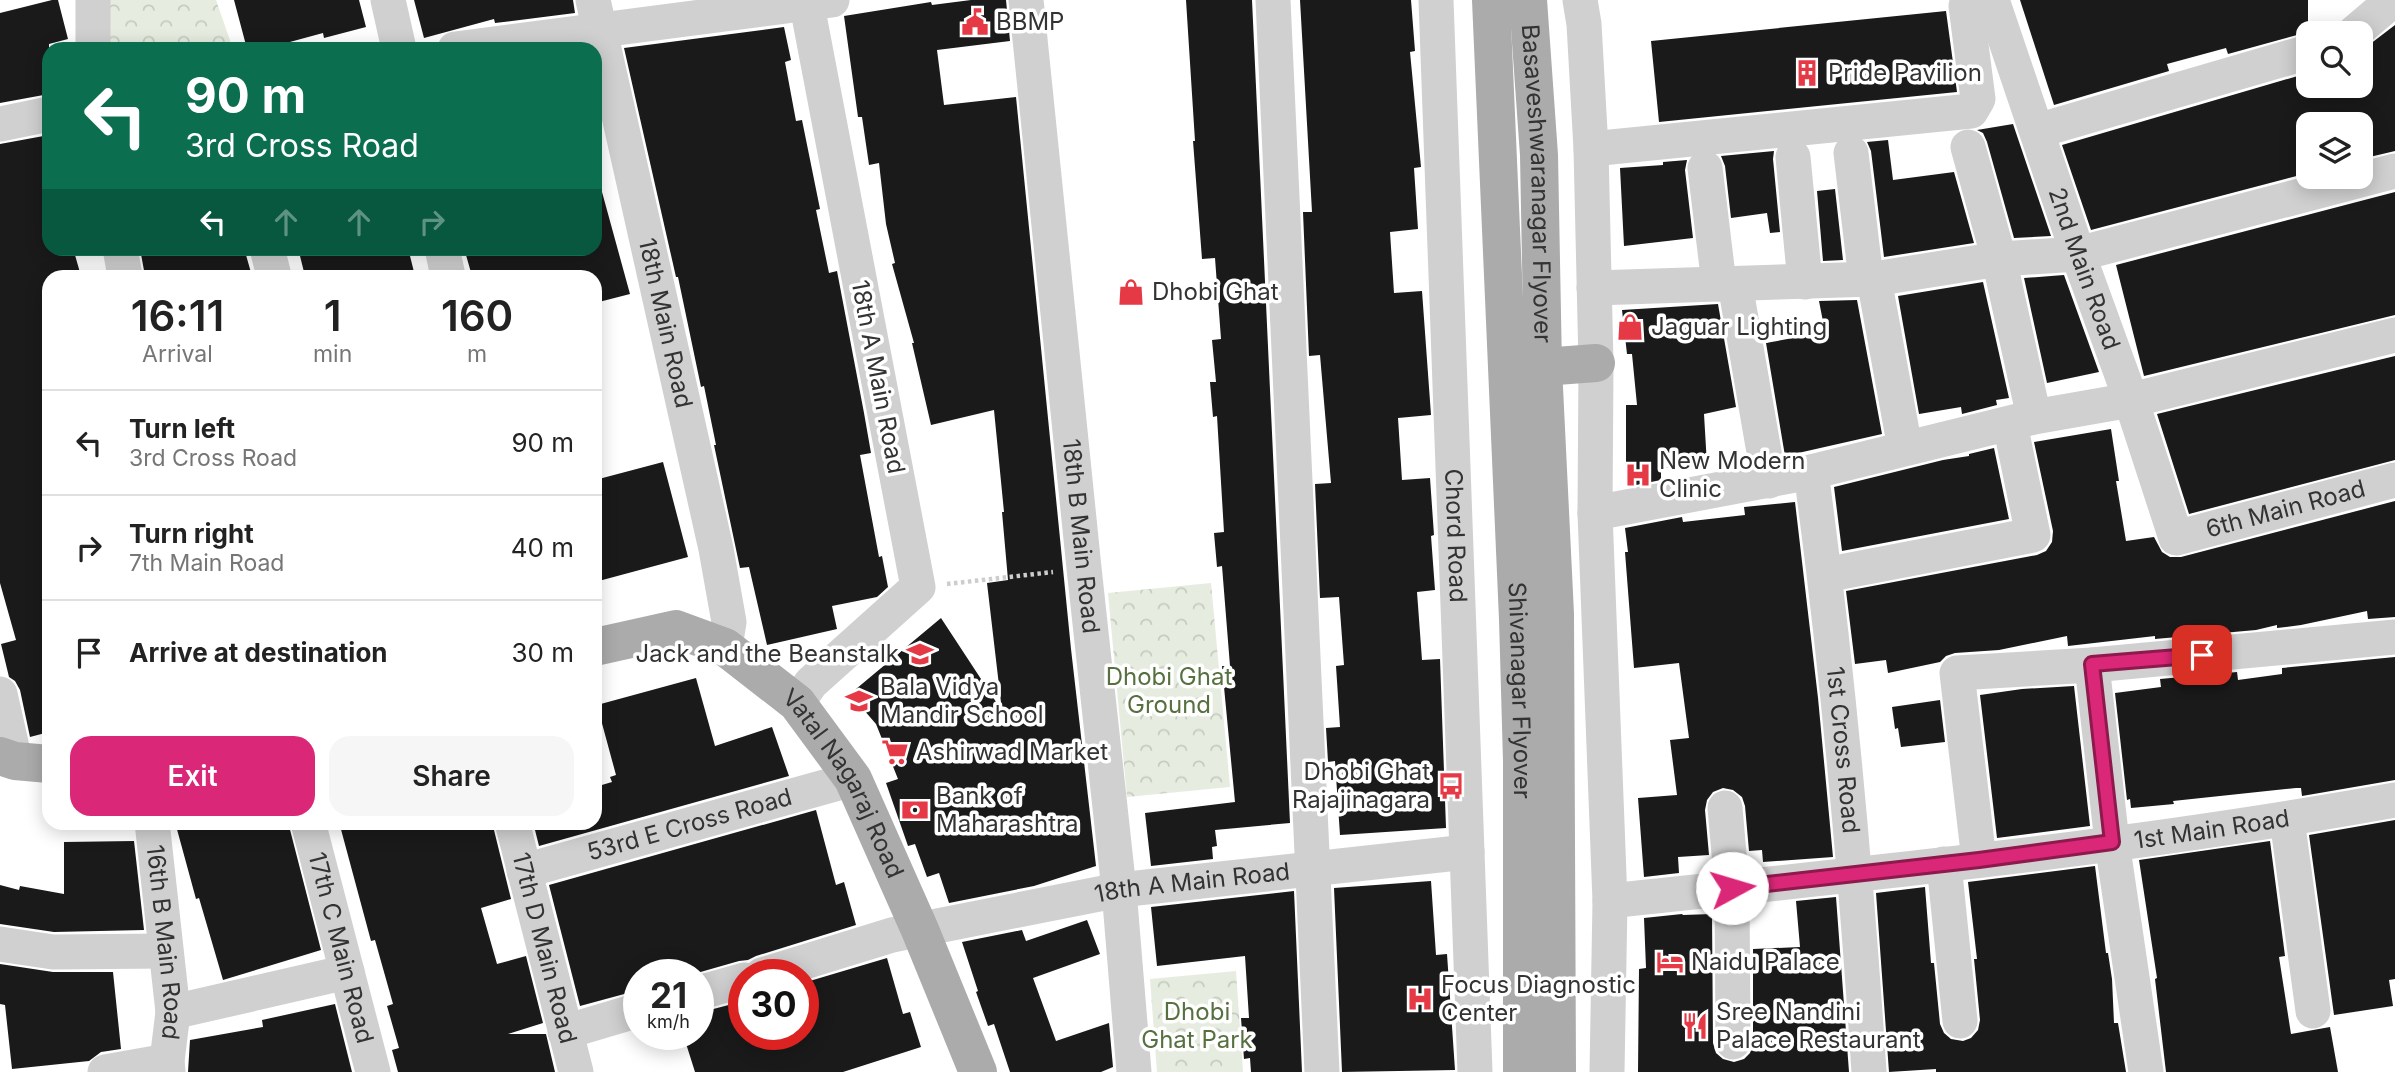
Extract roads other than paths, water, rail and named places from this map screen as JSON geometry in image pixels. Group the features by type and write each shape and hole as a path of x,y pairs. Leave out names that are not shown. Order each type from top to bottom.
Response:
{"main road":[{"path":"1473,0 1481,207 1504,309"},
{"name":"Basaveshwaranagar Flyover","path":"1492,0 1504,309"},
{"name":"Basaveshwaranagar Flyover","path":"1528,0 1539,155 1544,367"},
{"name":"Shivanagar Flyover","path":"1504,309 1540,756 1557,1072"},
{"path":"1544,367 1596,363"},
{"name":"Shivanagar Flyover","path":"1522,1072 1540,756 1555,614 1544,367"},
{"name":"Vatal Nagaraj Road","path":"602,645 676,629 725,647 797,703 853,779 920,930 978,1072"}],"street":[{"path":"93,0 93,42"},
{"path":"388,0 397,42"},
{"name":"18th B Main Road","path":"1026,0 1119,890 1134,1072"},
{"path":"1273,0 1322,1072"},
{"name":"Chord Road","path":"1436,0 1475,1072"},
{"path":"1580,0 1584,24 1591,149 1596,363 1595,513 1611,901 1607,1072"},
{"path":"1591,149 1971,111 1978,99 1965,6 1984,0"},
{"name":"2nd Main Road","path":"1992,0 2176,538"},
{"path":"2368,21 2393,0"},
{"path":"484,42 596,15 815,1"},
{"name":"18th A Main Road","path":"797,703 811,683 918,587 815,1"},
{"name":"18th Main Road","path":"596,15 716,549 729,622 725,647"},
{"path":"2037,131 2296,55"},
{"path":"0,124 42,115"},
{"path":"1825,575 2033,535 2022,421 1999,259 1968,147"},
{"path":"1851,153 1870,279 1905,448"},
{"path":"1793,157 1805,282"},
{"path":"1705,168 1769,481"},
{"path":"1594,288 1870,279 1999,259 2078,254 2395,171"},
{"path":"1595,513 1811,472 2022,421 2131,400 2395,335"},
{"name":"1st Cross Road","path":"1811,472 1825,575 1856,874 1868,1072"},
{"name":"6th Main Road","path":"2176,538 2395,480"},
{"path":"1979,860 1957,673 2395,637"},
{"path":"2092,664 2112,842 2146,1072"},
{"path":"0,694 21,760"},
{"name":"53rd E Cross Road","path":"524,871 853,779"},
{"name":"1st Main Road","path":"1611,901 1979,860 2287,819 2395,800"},
{"path":"1725,808 1732,888 1732,1042"},
{"path":"2287,819 2313,1011"},
{"name":"16th B Main Road","path":"153,830 173,1012 167,1067"},
{"name":"17th C Main Road","path":"310,830 373,1072"},
{"name":"17th D Main Road","path":"514,830 576,1072"},
{"name":"18th A Main Road","path":"814,959 892,935 1119,890 1467,852"},
{"path":"1944,864 1960,1021"},
{"path":"0,944 53,951 165,951"},
{"path":"173,1012 348,972"},
{"path":"565,1032 623,1015"},
{"path":"105,1072 167,1067"}],"place":[{"name":"BBMP","path":"975,22"},
{"name":"Pride Pavilion","path":"1807,73"},
{"name":"Dhobi Ghat","path":"1131,292"},
{"name":"Jaguar Lighting","path":"1630,327"},
{"name":"New Modern Clinic","path":"1638,475"},
{"name":"Jack and the Beanstalk","path":"920,654"},
{"name":"Bala Vidya Mandir School","path":"859,701"},
{"name":"Ashirwad Market","path":"895,752"},
{"name":"Dhobi Ghat Rajajinagara","path":"1451,786"},
{"name":"Bank of Maharashtra","path":"915,810"},
{"name":"Naidu Palace","path":"1670,962"},
{"name":"Focus Diagnostic Center","path":"1420,999"},
{"name":"Sree Nandini Palace Restaurant","path":"1695,1026"}],"park label":[{"name":"Dhobi Ghat Ground","path":"1169,691"},
{"name":"Dhobi Ghat Park","path":"1197,1026"}]}
